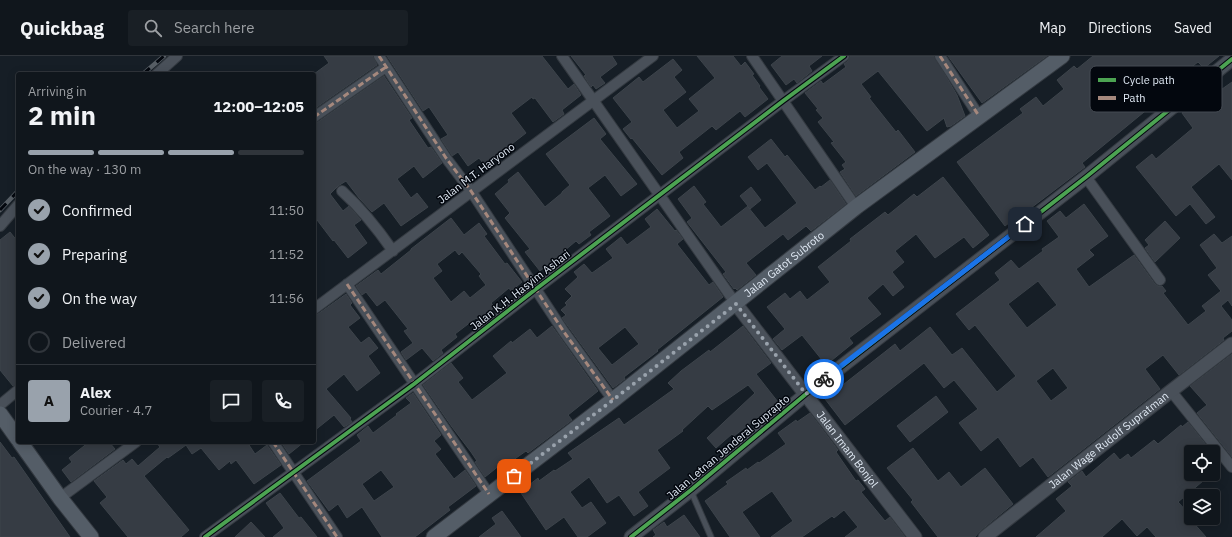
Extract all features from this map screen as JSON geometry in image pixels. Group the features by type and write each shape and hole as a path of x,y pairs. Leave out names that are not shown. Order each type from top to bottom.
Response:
{"main road":[{"name":"Jalan Gatot Subroto","path":"434,537 736,304 856,207 1062,56"},
{"path":"0,414 16,436"},
{"path":"21,444 60,498 91,537"}],"street":[{"path":"159,72 177,56"},
{"path":"379,56 446,158 471,191 564,332 613,400"},
{"path":"562,56 736,304"},
{"name":"Jalan M.T. Haryono","path":"316,307 653,56"},
{"path":"752,56 856,207"},
{"name":"Jalan K.H. Hasyim Ashari","path":"205,537 414,384 536,289 844,56"},
{"path":"940,56 979,116"},
{"name":"Jalan Letnan Jenderal Suprapto","path":"1222,67 1232,59"},
{"path":"316,116 386,67"},
{"name":"Jalan Letnan Jenderal Suprapto","path":"631,537 691,490 806,394 1086,177 1166,112"},
{"path":"1086,177 1160,280"},
{"path":"342,191 371,220 393,251"},
{"path":"0,226 16,208"},
{"path":"347,284 489,494"},
{"name":"Jalan Imam Bonjol","path":"736,304 915,537"},
{"name":"Jalan Wage Rudolf Supratman","path":"985,537 1232,344"},
{"path":"1170,391 1232,467"},
{"path":"0,405 16,392"},
{"path":"60,498 133,444"},
{"path":"274,444 337,537"}],"lane":[{"path":"691,490 710,537"}],"building":[{"path":"324,56 373,56 377,65 316,108 316,73 329,63"},
{"path":"387,56 542,56 568,89 574,84 581,95 562,110 564,114 553,122 535,98 533,99 532,97 511,113 526,133 486,167 479,158 468,166 458,152 452,156 441,139 448,135 429,107 423,111"},
{"path":"571,56 612,56 617,64 600,77 605,83 596,89 593,85 591,87 584,76 586,75"},
{"path":"697,56 733,56 741,66 745,62 754,74 752,75 760,86 759,87 768,99 745,117 740,111 716,130 712,126 679,152 683,158 662,175 623,129 632,122 613,98 639,77 643,82 673,59 682,70 674,77 686,92 663,110 677,128 699,111 689,99 715,78"},
{"path":"782,56 822,56 809,66 812,71 797,83 794,79 786,85 771,65"},
{"path":"850,56 934,56 957,95 965,116 951,126 947,127 944,118 927,131 878,71 861,84 871,97 869,98 896,132 898,130 915,152 856,196 840,172 845,169 842,165 846,162 831,143 834,142 818,122 823,118 816,110 818,109 805,93 821,81 823,84 846,67 844,64 848,61"},
{"path":"948,56 1047,56 982,103"},
{"path":"1093,56 1219,56 1206,66 1202,66 1198,62 1193,66 1090,66 1090,112 1144,112 1082,163 1085,167 1005,226 957,162 1023,113 1020,109 1036,97 1043,106 1064,89 1057,80 1074,66 1077,69"},
{"path":"384,76 412,118 409,120 428,148 431,147 442,163 423,178 414,166 397,179 411,198 417,193 428,207 401,226 384,203 372,212 346,181 330,194 343,211 349,206 361,220 354,225 367,243 348,258 316,219 316,122"},
{"path":"1232,82 1232,180 1219,164 1191,187 1215,217 1206,224 1190,204 1176,216 1136,167 1152,154 1156,159 1193,128 1182,113 1183,112 1222,112 1222,89"},
{"path":"594,118 606,134 600,139 637,184 621,196 605,175 588,188 610,216 589,232 591,235 579,244 576,241 540,271 525,252 530,249 505,218 510,213 495,194 518,172 545,207 570,185 546,154"},
{"path":"771,139 785,157 787,155 815,190 830,180 846,204 811,231 806,226 788,240 783,234 746,263 756,275 737,290 735,288 734,289 723,274 726,272 687,222 692,218 678,199 694,186 706,202 703,204 721,227 748,206 740,196 751,187 761,200 750,209 748,207 765,228 797,203 767,163 758,170 748,157"},
{"path":"943,177 989,235 973,248 964,237 935,258 916,234 895,251 904,262 892,272 904,287 893,296 883,284 867,298 881,314 849,338 853,343 826,365 802,335 782,350 773,339 785,329 767,307 785,293 790,299 800,291 807,300 830,282 818,267 851,241 850,239 885,212 888,215 914,194 917,197"},
{"path":"1084,204 1108,236 1089,250 1094,255 1076,269 1089,287 1134,255 1155,284 1162,286 1166,291 1163,293 1188,325 1206,311 1202,306 1221,291 1208,275 1217,268 1200,245 1214,234 1222,243 1232,236 1232,306 1228,300 1221,306 1232,320 1232,331 1223,338 1224,340 1179,375 1163,355 1145,369 1160,389 1048,477 1033,457 1020,467 998,437 981,451 959,423 978,409 954,380 944,388 924,363 845,425 825,399 895,344 900,351 930,327 952,355 962,348 997,392 1016,376 975,325 969,330 956,314 1000,280 995,273 1011,260 1019,269 1043,251 1042,249 1059,237 1047,221 1060,211 1066,218","holes":["1038,281 1057,305 1027,328 1008,304","1053,368 1068,388 1051,401 1036,381"]},
{"path":"657,209 683,239 677,244 709,285 713,282 723,297 624,377 625,379 613,388 562,318 566,315 561,310 567,305 565,303 572,296 565,289 578,277 574,272 584,264 592,273 613,258 606,249 621,237 627,245 651,227 645,219","holes":["625,327 639,344 612,365 598,348"]},
{"path":"451,218 464,235 479,223 487,234 484,236 505,264 507,263 522,282 511,291 509,288 491,303 495,307 478,320 476,318 455,334 457,337 441,350 443,353 433,361 422,348 406,360 401,352 413,343 404,331 408,329 385,300 377,306 366,292 362,295 356,286 378,270 381,274","holes":["455,250 459,255 462,252 481,274 479,276 486,285 470,298 464,291 451,302 433,278 442,271 437,264"]},
{"path":"1165,221 1180,238 1155,262 1145,248 1149,245 1145,240"},
{"path":"10,232 16,240 16,385 13,386 0,370 0,240"},
{"path":"346,294 352,303 350,305 360,318 348,327 361,343 369,337 378,348 368,356 380,373 357,391 344,374 326,389 351,418 350,419 352,422 344,427 334,415 316,429 316,314"},
{"path":"552,326 598,391 568,415 572,420 528,453 526,451 502,468 500,465 485,477 475,462 477,461 471,452 423,385 451,363 463,378 458,382 472,400 507,373 493,356 511,341 512,343 530,329 537,338"},
{"path":"743,326 771,363 756,374 778,402 734,436 732,434 716,448 707,438 755,393 748,385 712,410 708,406 682,430 683,431 657,450 670,468 638,492 648,506 634,516 619,495 607,503 589,477 570,492 582,508 591,502 606,523 587,537 578,537 564,517 546,530 521,493 530,487 529,485 538,478 539,481 573,459 568,453 619,418 624,425 674,389 668,383 681,371 709,350 710,352"},
{"path":"1232,354 1232,457 1197,413 1207,405 1190,386"},
{"path":"413,393 441,435 434,441 441,449 435,454 454,479 465,470 476,486 448,507 450,510 415,537 382,537 362,507 347,518 338,504 329,511 307,481 361,441 357,435 368,426 373,433 397,415 396,414 411,403 406,398","holes":["381,470 394,487 374,501 362,484"]},
{"path":"936,396 948,412 910,442 897,426"},
{"path":"810,413 838,450 836,452 856,481 858,480 865,489 861,492 885,521 890,517 905,537 845,537 858,527 844,510 834,518 832,516 802,537 771,537 793,521 772,491 742,512 760,537 730,537 705,501 728,484 726,482 746,468 747,470 758,462 759,463 786,444 778,433 796,420 797,422"},
{"path":"1188,422 1206,445 1184,445 1184,481 1203,481 1193,489 1184,489 1184,497 1178,502 1184,508 1184,525 1195,525 1206,537 1156,537 1147,527 1137,536 1122,519 1102,537 1036,537 1066,511 1056,499 1072,486 1068,482 1082,471 1086,477 1114,453 1120,460 1128,454 1131,458 1154,440 1158,444 1181,425 1182,427"},
{"path":"0,442 12,458 14,457 70,537 0,537"},
{"path":"86,444 111,444 115,449 71,482 62,470 72,462 69,458"},
{"path":"158,444 248,444 255,454 267,445 281,465 254,484 236,460 231,464 230,461 219,470 201,448 192,454 186,445 168,458 167,457 144,476 189,530 181,537 128,537 100,503 107,497 94,481 123,460 126,464 132,459 138,466 160,447"},
{"path":"282,444 302,444 289,454"},
{"path":"913,448 938,481 949,472 961,487 985,468 1013,504 980,531 975,537 938,537 911,502 913,500 887,468"},
{"path":"280,493 299,518 301,517 317,537 273,537 284,528 266,503"},
{"path":"502,511 521,537 479,537 496,524 492,518"},
{"path":"684,515 700,537 653,537 656,535 653,530 664,522 667,527"},
{"path":"251,522 265,537 235,537"}],"railway":[{"path":"145,72 164,56"},
{"path":"0,210 16,193"}],"marked path":[{"path":"379,56 446,158 471,191 564,332 613,400"},
{"path":"940,56 979,116"},
{"path":"316,116 386,67"},
{"path":"347,284 489,494"},
{"path":"274,444 337,537"}],"cycle path":[{"path":"205,537 414,384 536,289 844,56"},
{"path":"1222,67 1232,59"},
{"path":"631,537 691,490 806,394 1086,177 1166,112"}],"way so far":[{"path":"514,476 736,304 806,394 824,379"}],"route":[{"path":"824,379 1025,224"}]}
